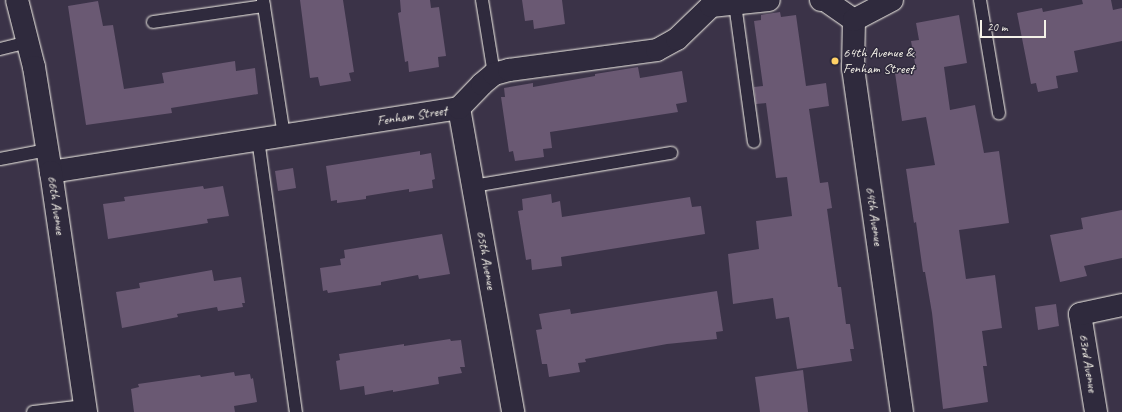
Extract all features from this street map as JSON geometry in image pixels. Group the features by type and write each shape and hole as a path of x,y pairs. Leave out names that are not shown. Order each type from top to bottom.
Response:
{"street":[{"name":"66th Avenue","path":"17,0 34,67 86,409"},
{"name":"Fenham Street","path":"51,172 459,108 494,74 509,70 657,50 678,39 702,7 769,0"},
{"path":"821,0 825,0 854,20 892,0"},
{"name":"64th Avenue","path":"854,20 854,68 902,412"},
{"name":"65th Avenue","path":"459,108 513,412"},
{"name":"63rd Avenue","path":"1096,412 1080,314 1122,305"}],"lane":[{"path":"482,0 494,74"},
{"path":"980,0 999,113"},
{"path":"154,22 264,3 284,135"},
{"path":"735,4 754,142"},
{"path":"0,49 28,42"},
{"path":"258,139 296,412"},
{"path":"0,160 47,150"},
{"path":"473,186 671,153"},
{"path":"33,412 86,409"}],"building":[{"path":"300,0 343,0 354,72 349,73 351,81 320,86 318,77 310,78"},
{"path":"400,0 430,0 431,8 439,7 446,56 438,57 439,67 409,72 408,61 405,62 398,13 401,12"},
{"path":"522,0 562,0 565,24 534,29 533,20 525,21"},
{"path":"1082,0 1111,0 1113,10 1122,8 1122,41 1074,51 1078,72 1056,76 1058,88 1038,92 1036,83 1031,84 1017,13 1042,8 1043,12 1083,4"},
{"path":"98,1 103,26 113,25 124,89 164,83 162,73 235,61 236,71 255,68 258,94 171,108 172,113 86,125 68,6"},
{"path":"780,12 781,17 796,15 806,86 826,83 829,106 809,109 820,183 828,182 832,208 827,209 838,287 841,287 846,324 850,324 854,349 850,349 852,361 797,369 789,317 776,319 773,298 733,304 728,254 759,249 756,221 792,216 787,177 776,178 766,103 756,104 754,87 763,86 754,21 761,20 761,15"},
{"path":"959,15 967,63 944,67 950,110 975,105 984,153 999,151 1009,223 959,230 966,279 995,275 1002,328 982,331 987,366 983,366 988,402 943,409 932,313 925,272 923,272 916,222 914,223 906,169 935,165 926,117 902,121 895,73 916,69 911,41 919,40 916,23"},
{"path":"638,67 640,78 682,71 687,102 676,104 678,112 550,132 552,148 543,149 544,157 515,161 513,151 509,152 501,97 505,97 504,88 533,83 533,87"},
{"path":"420,151 420,155 431,153 435,179 432,180 433,188 409,192 409,189 366,196 366,199 337,203 337,200 331,201 326,166"},
{"path":"293,168 296,188 278,191 275,171"},
{"path":"203,186 204,189 223,186 229,216 207,219 208,223 108,239 103,204 125,201 124,197"},
{"path":"551,194 552,203 560,201 562,217 690,197 692,207 701,206 705,234 561,257 562,266 532,270 531,259 526,260 518,211 523,210 522,199"},
{"path":"1122,210 1122,258 1084,266 1087,276 1060,282 1050,235 1083,229 1081,218"},
{"path":"442,234 450,274 419,279 418,275 381,282 381,285 328,293 327,290 323,291 320,268 341,265 340,259 345,258 344,250"},
{"path":"212,270 214,281 241,277 245,303 242,303 243,307 218,311 217,307 177,314 178,317 122,328 116,292 140,288 139,283"},
{"path":"717,291 723,331 716,332 717,339 667,344 585,359 586,362 578,363 580,372 549,377 547,364 542,364 536,330 542,329 539,314 570,309 571,314"},
{"path":"1056,304 1059,326 1038,330 1035,307"},
{"path":"450,339 451,341 461,340 465,367 460,367 462,373 438,377 439,384 365,395 364,386 340,390 336,361 340,360 339,354 404,344 404,346"},
{"path":"803,370 808,412 760,412 755,377"},
{"path":"234,372 235,376 250,374 251,379 253,378 257,402 234,406 235,412 134,412 131,389 139,387 138,384 200,375 201,377"}],"place":[{"name":"64th Avenue & Fenham Street","path":"835,61"}]}
